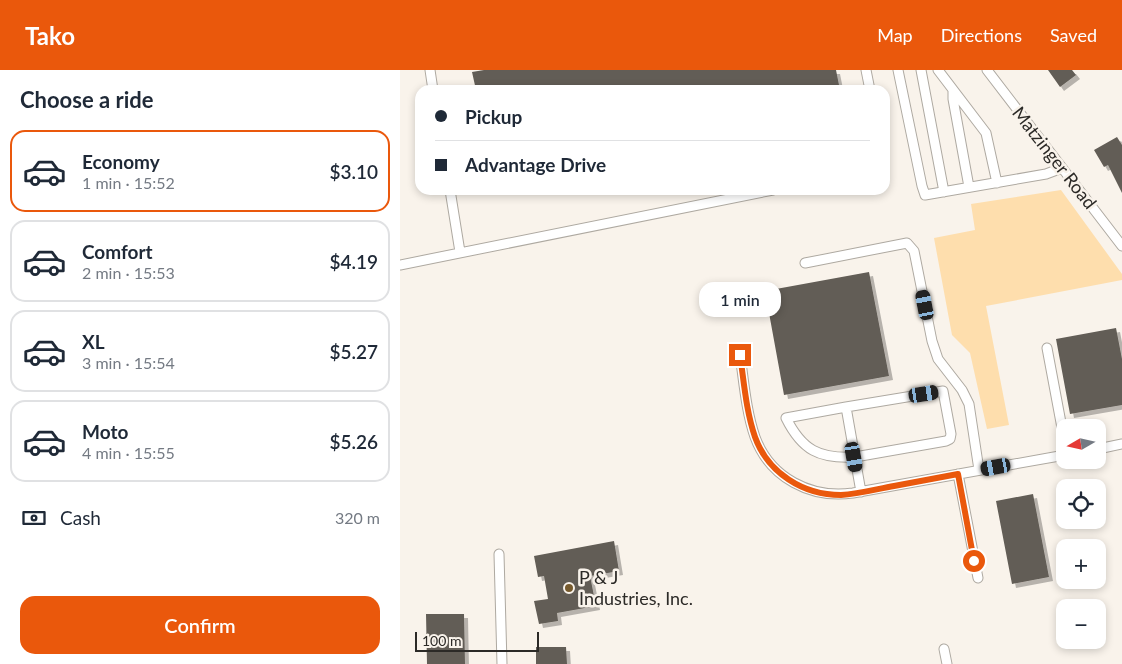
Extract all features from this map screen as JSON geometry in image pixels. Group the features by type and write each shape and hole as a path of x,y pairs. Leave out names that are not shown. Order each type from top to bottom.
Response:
{"street":[{"path":"430,70 432,85"},
{"path":"866,70 869,85"},
{"path":"898,70 925,195 1046,174 1062,168"},
{"path":"921,70 944,192"},
{"path":"938,70 986,133 996,183"},
{"name":"Matzinger Road","path":"987,70 1122,246"},
{"path":"953,90 969,187"},
{"path":"451,195 460,252"},
{"path":"400,264 748,195"},
{"path":"805,263 907,243 911,246 914,251 937,358 962,390 969,404 979,470"},
{"path":"1047,348 1060,419"},
{"path":"740,355 756,439 778,473 802,488 816,492 843,495 1056,457"},
{"path":"943,391 951,434 950,439 854,457 825,456 809,450 798,439 786,418 943,391 955,382"},
{"path":"846,407 861,492"},
{"path":"1106,447 1122,444"},
{"path":"958,474 978,578"},
{"path":"499,554 502,664"},
{"path":"944,649 947,664"}],"shaded area":[{"path":"1061,190 1122,274 1122,280 986,306 1009,425 987,429 970,353 952,335 934,238 975,230 971,204"}],"building":[{"path":"484,70 836,70 839,85 475,85 472,72"},
{"path":"1048,70 1072,70 1076,75 1060,87"},
{"path":"1117,137 1122,145 1122,193 1108,165 1104,167 1094,150"},
{"path":"869,272 889,376 784,395 765,291"},
{"path":"1116,328 1122,359 1122,405 1070,414 1056,339"},
{"path":"1033,494 1049,577 1012,584 996,501"},
{"name":"P & J Industries, Inc.","path":"614,541 619,571 590,576 596,606 557,613 558,621 539,624 534,601 548,599 544,576 538,577 534,556"},
{"path":"426,614 464,614 465,664 427,664"},
{"path":"536,647 566,647 567,664 536,664"}],"place":[{"name":"P & J Industries, Inc.","path":"569,588"}],"route":[{"path":"740,355 756,439 769,462 778,473 802,488 816,492 843,495 958,474 974,561"}]}
